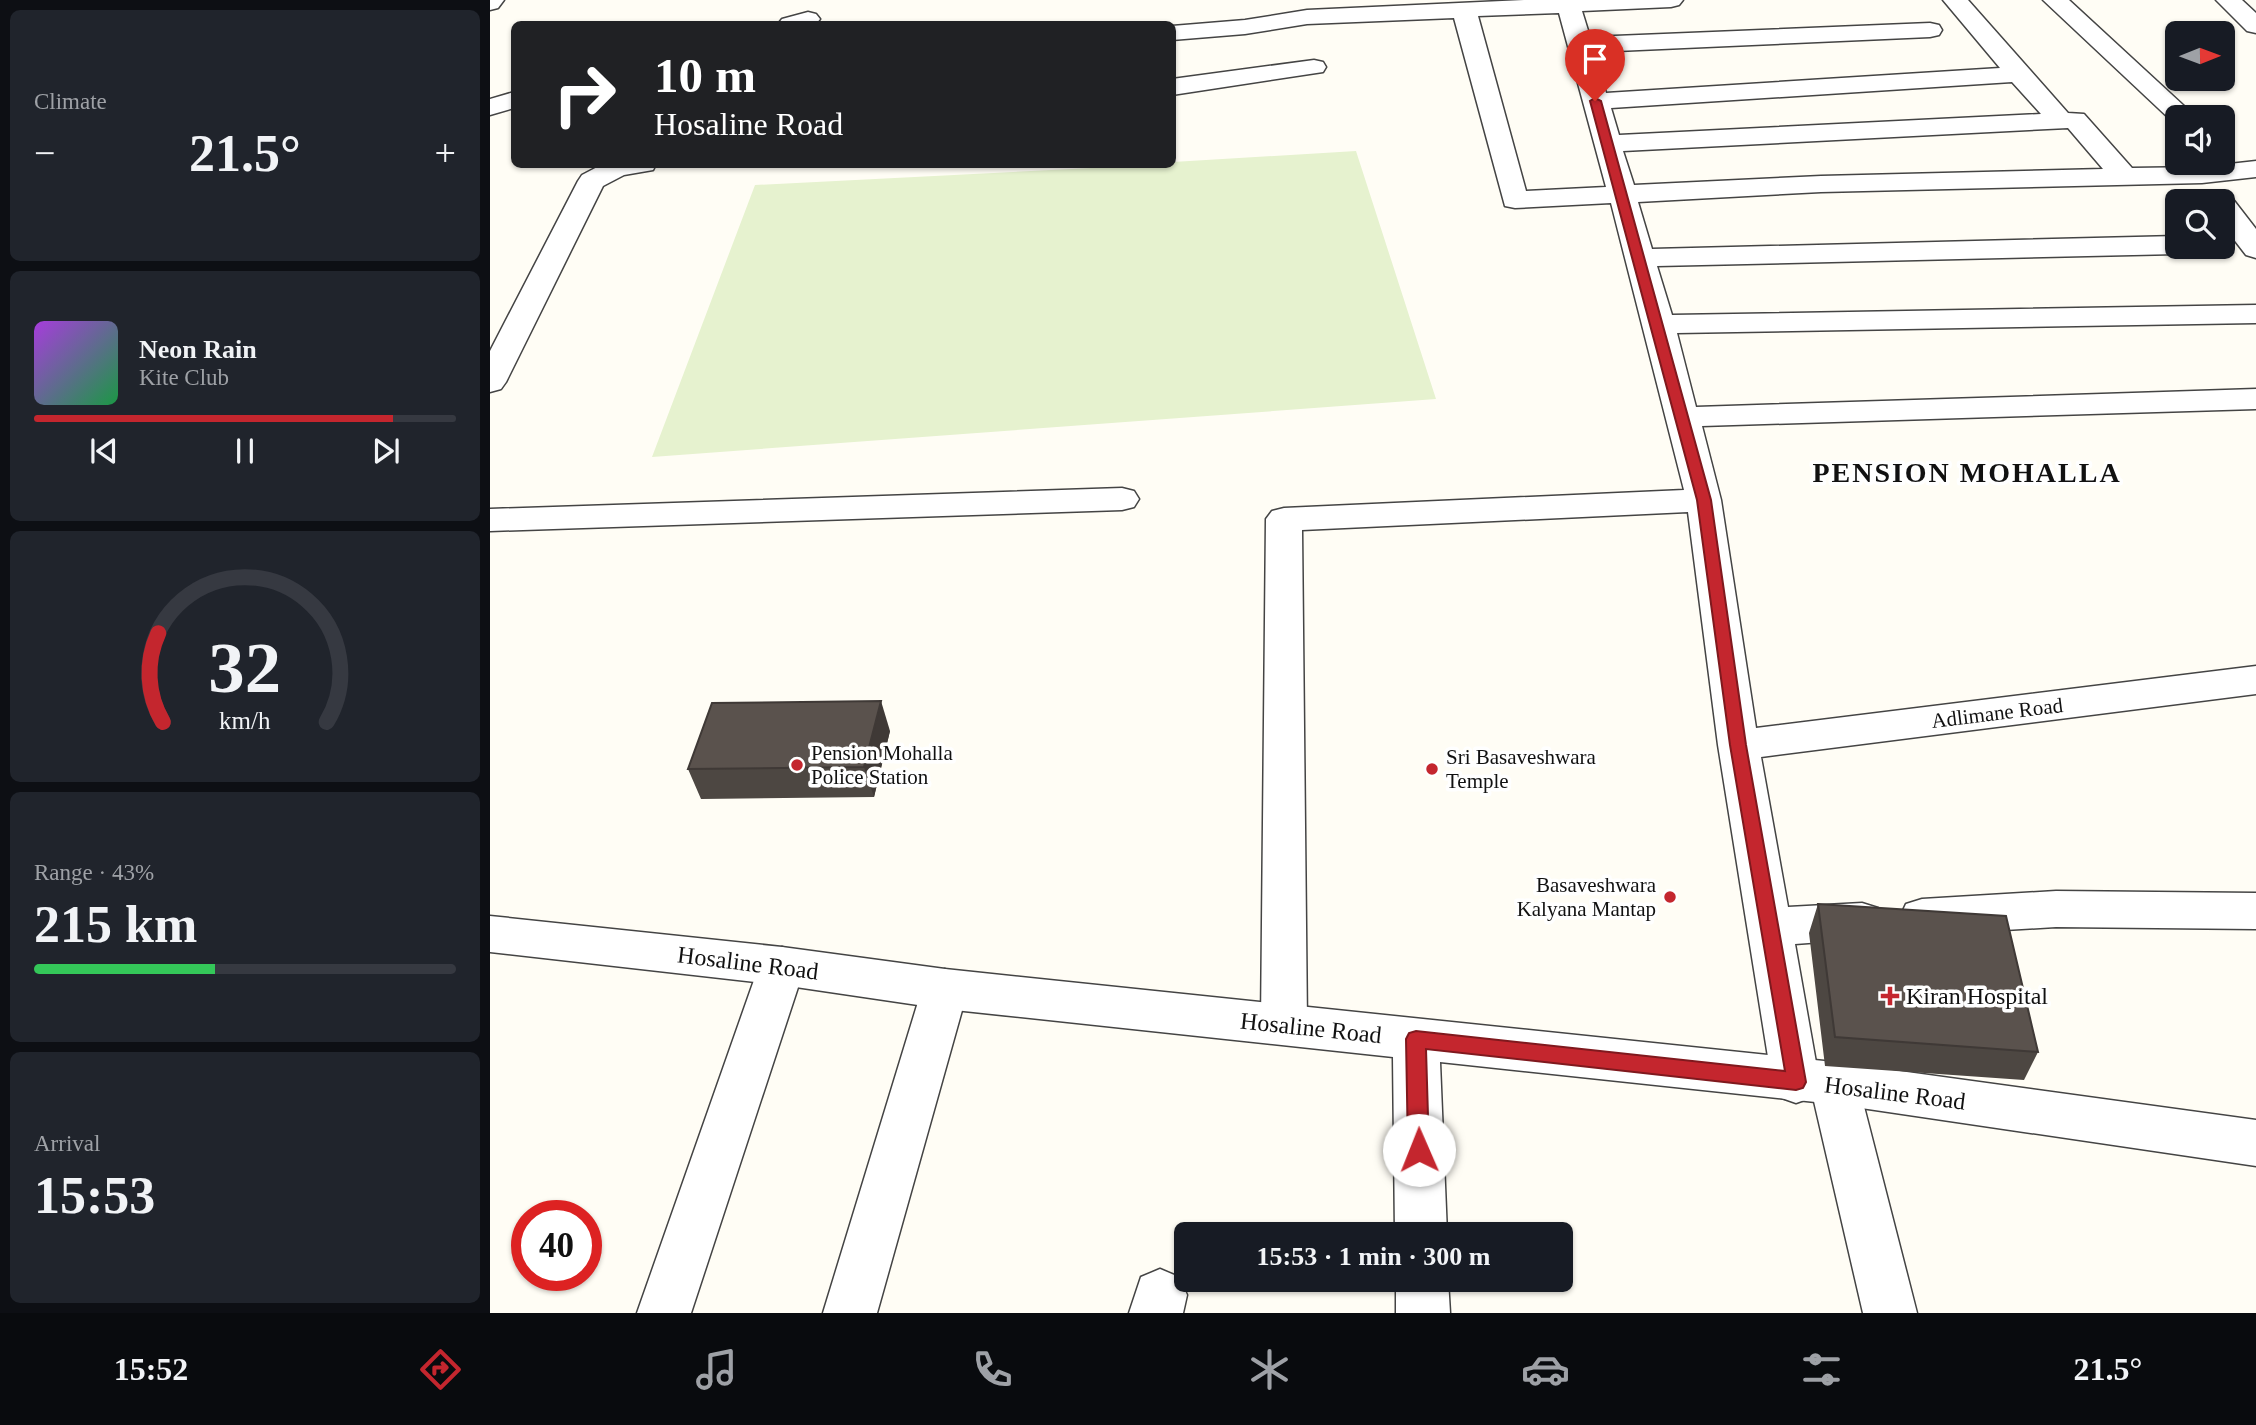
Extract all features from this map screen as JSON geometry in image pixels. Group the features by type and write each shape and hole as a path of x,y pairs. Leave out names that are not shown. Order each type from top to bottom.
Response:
{"street":[{"path":"1176,33 1245,27 1307,17 1568,2 1671,0"},
{"path":"1955,0 2061,121"},
{"path":"2055,0 2170,105"},
{"path":"2228,0 2256,26"},
{"path":"1568,2 1659,324 1704,500 1738,745 1769,927 1815,1082 1890,1313"},
{"path":"1464,10 1515,200 1821,184 2202,175 2212,189"},
{"path":"1580,45 1930,30"},
{"path":"1176,86 1314,67"},
{"path":"1595,101 2019,74"},
{"path":"490,107 511,101"},
{"path":"1607,144 2076,120 2125,177"},
{"path":"490,382 592,181 617,168"},
{"path":"2235,219 2254,245"},
{"path":"2235,244 2254,245"},
{"path":"1639,258 2165,245"},
{"path":"1659,324 2256,314"},
{"path":"1682,417 2256,399"},
{"path":"490,520 1122,499"},
{"path":"1284,1024 1284,519 1704,500"},
{"name":"Adlimane Road","path":"1738,745 2256,680"},
{"path":"1769,927 2056,909 2256,911"},
{"name":"Hosaline Road","path":"491,936 782,966 946,989 1815,1082 2256,1143"},
{"path":"664,1313 782,966"},
{"path":"850,1313 946,989"},
{"path":"1416,1039 1421,1222"},
{"path":"1422,1292 1423,1313"}],"green space":[{"path":"1356,151 1436,399 652,457 755,185 1093,168 1176,168 1176,162"}],"building":[{"path":"881,701 864,767 688,769 712,703"},
{"path":"1818,904 2006,916 2038,1052 1835,1037"}],"place":[{"name":"Pension Mohalla Police Station","path":"797,765"},
{"name":"Sri Basaveshwara Temple","path":"1432,769"},
{"name":"Basaveshwara Kalyana Mantap","path":"1670,897"},
{"name":"Kiran Hospital","path":"1890,996"}],"district":[{"name":"PENSION MOHALLA","path":"1967,472"}],"route":[{"path":"1419,1150 1416,1039 1796,1082 1738,745 1704,500 1659,324 1595,101"}]}
